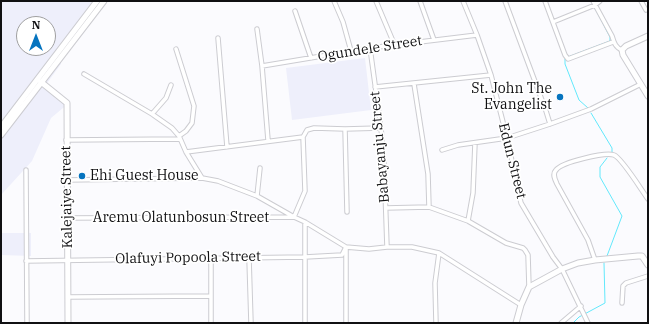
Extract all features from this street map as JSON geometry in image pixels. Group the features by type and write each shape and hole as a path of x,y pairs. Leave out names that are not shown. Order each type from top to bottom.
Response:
{"street":[{"path":"1,127 97,1"},
{"path":"1,135 104,1"},
{"path":"334,1 343,22 351,51"},
{"path":"376,1 395,46"},
{"path":"420,1 434,40"},
{"name":"Edun Street","path":"463,1 491,75 521,202 553,258 562,269 584,311 588,323"},
{"path":"505,1 550,124"},
{"path":"545,1 565,55 568,59 614,42"},
{"path":"553,22 600,1"},
{"path":"641,1 646,10"},
{"path":"594,3 614,42 618,48 622,50 623,55 648,96"},
{"path":"295,11 311,58"},
{"path":"257,29 262,66 268,140"},
{"name":"Ogundele Street","path":"262,66 370,48 477,35"},
{"path":"622,50 626,46 648,36"},
{"path":"218,38 227,147"},
{"name":"Babayanju Street","path":"370,48 384,161 387,247"},
{"path":"66,140 180,137 192,123 194,106 176,49"},
{"path":"84,74 152,114 172,128 180,137 186,152 202,178"},
{"path":"375,87 491,75"},
{"name":"Kalejaiye Street","path":"42,82 67,103 68,323"},
{"path":"414,84 428,174 429,207"},
{"path":"442,150 458,145 507,138 550,124 591,109 641,84"},
{"path":"152,114 166,98 171,85"},
{"path":"294,218 305,191 303,136 307,130 314,128 381,128"},
{"path":"345,129 347,212"},
{"path":"186,152 303,136"},
{"path":"468,221 473,193 474,143"},
{"path":"595,260 588,240 557,184 554,174 555,171 560,166 594,156 605,154 614,155 622,161 648,199"},
{"path":"256,196 260,168"},
{"path":"26,170 27,323"},
{"path":"67,180 202,178 218,181 256,196 294,218 305,222 346,247 369,249 412,246 439,253 521,305"},
{"path":"386,208 429,207 468,221 506,243 525,250 528,256 529,287 521,305 516,323"},
{"name":"Aremu Olatunbosun Street","path":"68,218 294,218"},
{"path":"305,222 305,323"},
{"path":"346,247 346,323"},
{"name":"Olafuyi Popoola Street","path":"26,261 305,257 342,255 346,247"},
{"path":"436,323 435,283 439,253"},
{"path":"529,287 562,269 578,263 642,256 648,265"},
{"path":"211,258 211,323"},
{"path":"249,258 251,323"},
{"path":"622,303 623,286 626,283 648,276"},
{"path":"68,297 210,296"},
{"path":"561,323 581,306"}],"shaded area":[{"path":"1,1 106,1 61,61 61,64 45,86 69,103 51,118 32,161 1,195"},
{"path":"365,58 371,110 292,120 286,68"},
{"path":"1,233 31,233 31,256 1,255"}],"waterway":[{"path":"568,57 610,41 610,37 596,10"},
{"path":"565,59 565,64 579,100 588,108"},
{"path":"591,113 612,148 612,153"},
{"path":"607,158 600,167 600,177 622,216 607,256"},
{"path":"573,323 579,317 605,303 604,263"}],"place":[{"name":"St. John The Evangelist","path":"560,97"},
{"name":"Ehi Guest House","path":"82,176"}]}
